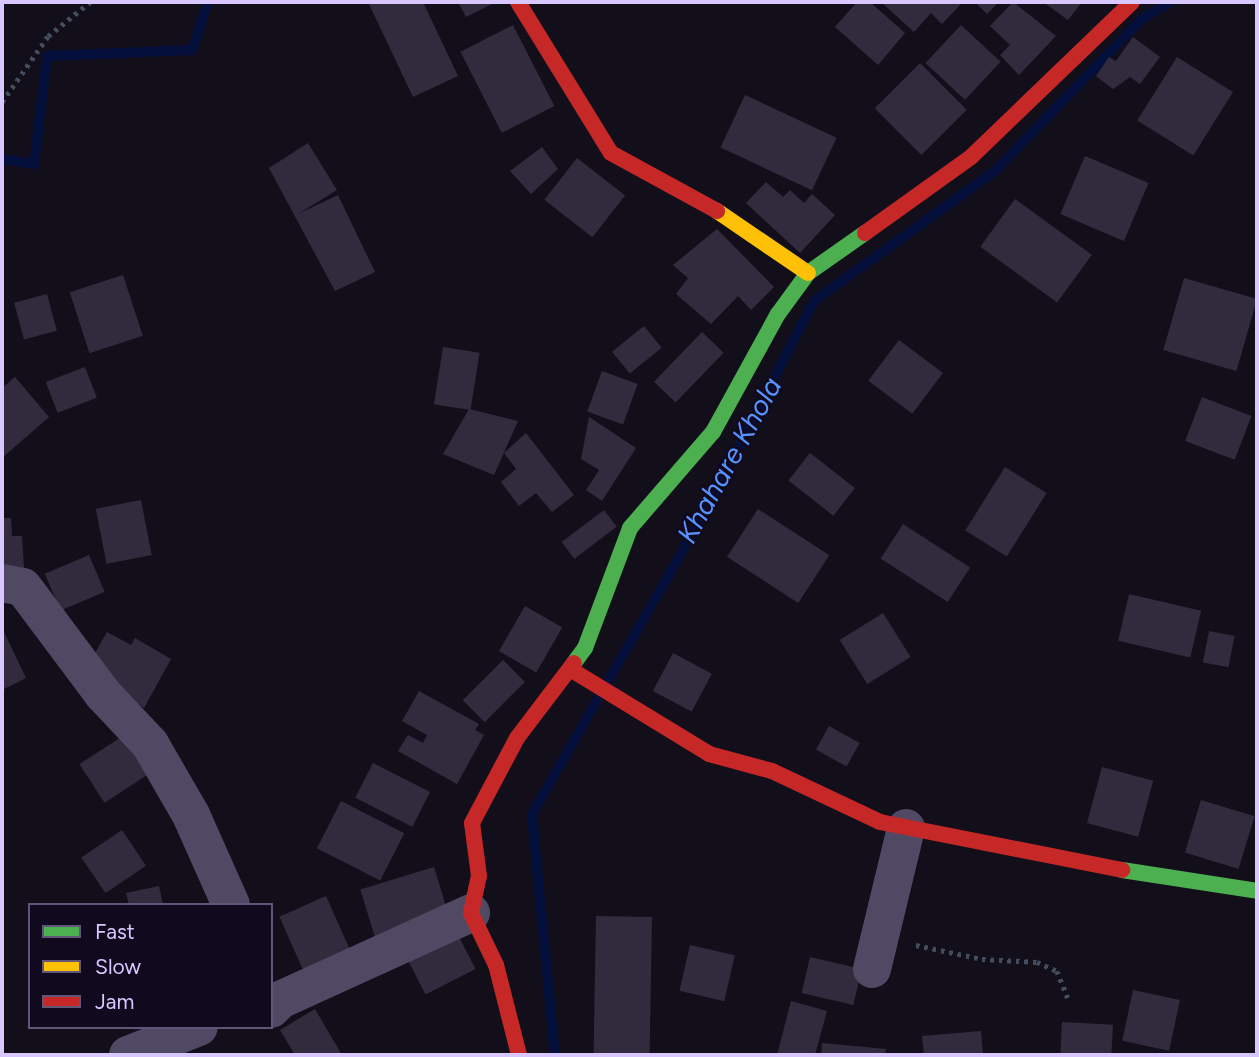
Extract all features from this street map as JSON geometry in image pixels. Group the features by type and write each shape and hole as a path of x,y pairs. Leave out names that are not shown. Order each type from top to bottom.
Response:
{"street":[{"path":"518,2 611,153 719,212 808,273"},
{"path":"520,1055 496,965 471,913 479,876 472,823 517,738 585,648 630,528 713,432 778,314 808,273 971,157 1132,2"},
{"path":"2,583 23,587 103,694 150,744 191,815 230,903"},
{"path":"570,669 624,705 709,754 772,771 880,822 1178,881 1257,891"},
{"path":"876,953 906,828"},
{"path":"274,998 471,913"},
{"path":"128,1055 194,1029"}],"path":[{"path":"2,102 48,36 90,2"},
{"path":"876,953 1037,962 1057,971 1068,998"}],"building":[{"path":"368,2 423,2 458,76 413,97"},
{"path":"458,2 496,2 466,17"},
{"path":"857,2 870,2 905,33 878,65 835,27"},
{"path":"881,2 963,2 942,24 931,13 914,32"},
{"path":"975,2 999,2 987,14"},
{"path":"1013,2 1056,36 1019,75 1000,55 1010,45 990,26"},
{"path":"1043,2 1082,2 1068,20"},
{"path":"513,25 554,106 502,133 460,52"},
{"path":"961,25 1000,62 965,100 926,63"},
{"path":"1133,37 1160,57 1140,84 1130,77 1113,89 1096,76 1109,57 1116,61"},
{"path":"1177,57 1233,92 1193,156 1137,121"},
{"path":"920,63 967,110 921,155 875,108"},
{"path":"745,95 837,138 812,190 720,148"},
{"path":"308,143 337,190 298,214 338,195 375,272 335,291 269,168"},
{"path":"542,147 558,169 531,194 510,171"},
{"path":"1085,156 1149,183 1124,241 1060,214"},
{"path":"577,158 625,196 592,237 544,200"},
{"path":"766,182 783,197 790,190 804,203 812,194 835,215 800,253 746,203"},
{"path":"1015,199 1092,255 1057,303 980,247"},
{"path":"717,229 774,287 751,310 738,296 711,324 676,294 688,278 673,265"},
{"path":"123,275 143,336 90,353 70,292"},
{"path":"1184,278 1257,299 1236,371 1163,350"},
{"path":"47,294 57,331 24,340 14,303"},
{"path":"644,326 662,348 630,374 612,352"},
{"path":"702,332 724,353 676,402 654,382"},
{"path":"899,340 943,373 912,414 868,381"},
{"path":"443,347 480,353 470,410 434,404"},
{"path":"85,367 97,398 58,413 46,382"},
{"path":"602,371 638,384 623,424 587,411"},
{"path":"15,377 49,417 2,458 2,388"},
{"path":"1202,397 1251,416 1235,460 1185,441"},
{"path":"469,409 518,421 494,475 443,454"},
{"path":"589,417 636,448 602,501 586,490 599,470 581,459"},
{"path":"526,433 574,495 552,512 536,493 519,506 501,482 516,469 504,453"},
{"path":"810,453 855,488 833,516 788,481"},
{"path":"1005,467 1047,493 1007,557 965,531"},
{"path":"141,500 152,555 107,564 96,509"},
{"path":"758,509 829,555 798,603 727,557"},
{"path":"604,510 617,527 574,559 562,542"},
{"path":"2,518 11,518 12,536 22,536 24,568 2,569"},
{"path":"903,524 970,568 948,602 881,558"},
{"path":"89,555 105,592 60,611 45,574"},
{"path":"1129,594 1201,611 1190,657 1118,641"},
{"path":"525,606 562,628 536,673 499,651"},
{"path":"883,613 911,657 867,684 840,640"},
{"path":"1209,631 1235,636 1228,667 1203,662"},
{"path":"4,632 26,678 2,690 2,633"},
{"path":"107,632 131,645 135,638 171,659 144,708 87,667"},
{"path":"673,653 712,674 692,712 653,691"},
{"path":"503,660 525,682 485,722 463,700"},
{"path":"419,691 479,724 475,730 484,735 457,784 398,751 408,735 423,743 427,735 402,721"},
{"path":"829,726 860,743 847,767 816,750"},
{"path":"129,732 154,771 105,803 80,764"},
{"path":"373,763 430,792 412,827 355,798"},
{"path":"1102,767 1153,781 1138,837 1087,823"},
{"path":"1201,800 1255,816 1238,869 1185,853"},
{"path":"341,801 404,833 380,880 317,848"},
{"path":"122,830 146,866 105,893 81,857"},
{"path":"434,867 449,917 376,939 360,890"},
{"path":"159,886 163,903 128,903 126,893"},
{"path":"326,896 350,949 303,970 279,917"},
{"path":"596,916 652,917 650,1054 594,1053"},
{"path":"455,929 475,969 426,995 405,954"},
{"path":"690,945 735,955 724,1001 679,991"},
{"path":"810,957 862,969 853,1005 802,993"},
{"path":"1133,990 1180,1000 1169,1051 1122,1041"},
{"path":"791,1001 827,1011 815,1055 777,1055"},
{"path":"315,1009 342,1055 295,1055 280,1030"},
{"path":"1062,1022 1113,1025 1111,1055 1060,1055"},
{"path":"981,1031 983,1055 924,1055 922,1036"},
{"path":"822,1043 886,1049 885,1055 821,1055"}],"waterway":[{"path":"2,159 34,164 47,56 192,50 208,2"},
{"name":"Khahare Khola","path":"555,1055 532,814 707,508 814,301 995,171 1143,18 1171,2"}],"traffic: fast":[{"path":"574,663 585,648 630,528 713,432 778,314 808,273 865,233"},
{"path":"1122,870 1257,891"}],"traffic: slow":[{"path":"717,211 808,273"}],"traffic: jam":[{"path":"518,2 611,153 717,211"},
{"path":"865,233 971,157 1132,2"},
{"path":"519,1055 496,965 471,913 479,876 472,823 517,738 574,663"},
{"path":"570,669 709,754 772,771 880,822 1122,870"}]}
